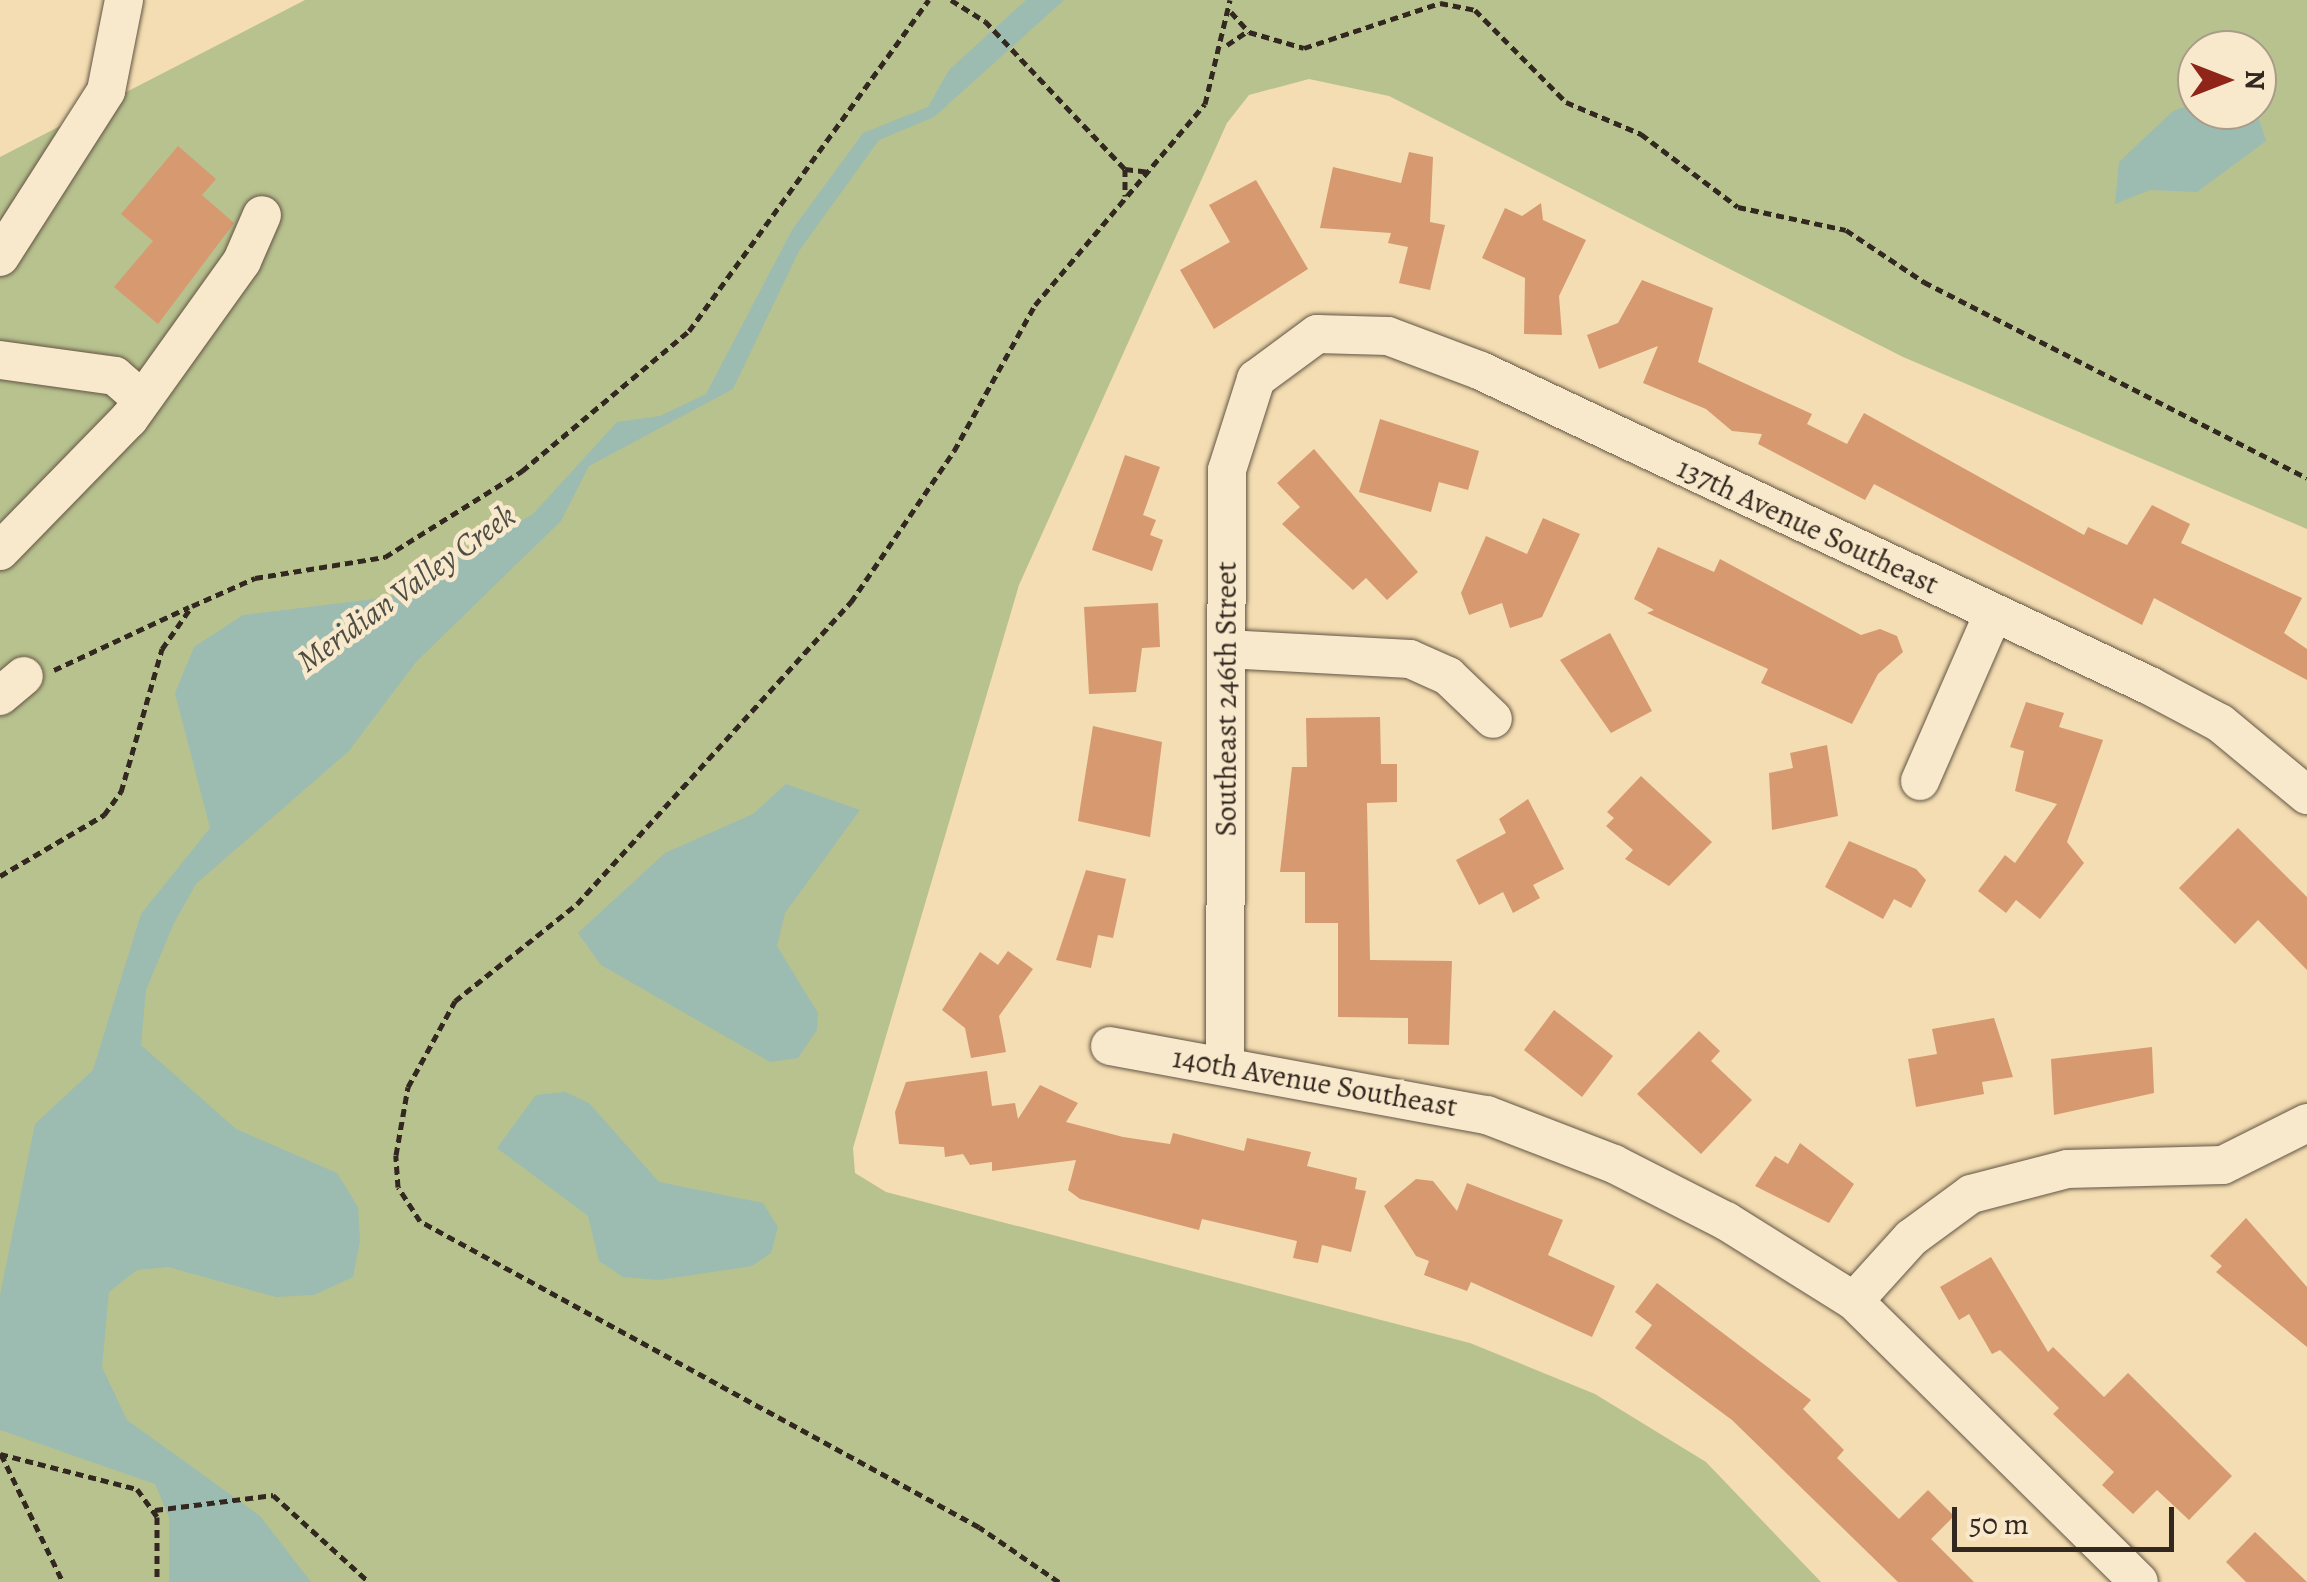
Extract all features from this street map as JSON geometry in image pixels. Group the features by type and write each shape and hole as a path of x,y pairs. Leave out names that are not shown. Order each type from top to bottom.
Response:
{"street":[{"path":"0,257 106,91 124,0"},
{"path":"0,551 140,398 242,261 262,215"},
{"name":"137th Avenue Southeast","path":"1284,352 1345,330 1430,350 2220,723 2307,795"},
{"name":"Southeast 246th Street","path":"1225,1063 1228,470 1256,379 1284,352"},
{"path":"0,360 87,368 115,376 140,398"},
{"path":"1920,780 1993,614"},
{"path":"1226,650 1410,659 1448,676 1493,719"},
{"name":"140th Avenue Southeast","path":"1110,1046 1225,1063 1487,1114 1614,1164 1854,1301 2139,1582"},
{"path":"1854,1301 1911,1238 1970,1194 2067,1169 2223,1164 2307,1124"}],"path":[{"path":"12,686 35,680 256,578 385,557 522,472 689,330 930,0"},
{"path":"951,0 984,21 1125,169 1151,171"},
{"path":"1060,1582 979,1527 420,1221 398,1188 396,1155 408,1087 436,1025 483,974 578,904 848,606 954,451 1035,306 1205,104 1224,50 1230,0"},
{"path":"1230,11 1249,32 1304,48 1440,3 1475,10 1566,102 1640,134 1738,207 1846,230 1924,282 2307,478"},
{"path":"1224,50 1249,32"},
{"path":"1124,200 1125,169"},
{"path":"0,876 104,815 121,792 162,650 192,606"},
{"path":"0,1454 137,1489 155,1510 158,1582"},
{"path":"0,1454 62,1582"},
{"path":"155,1510 252,1496 286,1503 370,1582"}],"green space":[{"path":"305,0 2307,0 2307,529 1903,357 1389,96 1309,79 1249,95 1227,123 1019,585 853,1148 855,1173 886,1192 1470,1343 1595,1394 1706,1462 1821,1582 0,1582 0,157"}],"water":[{"name":"Meridian Valley Creek","path":"1026,0 1064,0 934,117 879,140 799,251 733,389 589,466 561,521 416,662 349,751 196,884 174,923 146,990 141,1045 236,1129 337,1173 358,1207 360,1241 353,1277 314,1295 276,1297 168,1267 137,1270 109,1292 102,1367 127,1420 260,1516 311,1582 169,1582 169,1517 155,1484 0,1430 0,1295 35,1124 93,1070 141,914 210,828 175,693 194,647 243,615 390,597 533,514 617,422 660,416 706,394 792,230 863,133 928,107 949,70"},
{"path":"2177,110 2177,130 2262,130 2266,141 2197,192 2150,190 2115,204 2119,162"},
{"path":"786,784 860,810 785,913 777,946 818,1013 817,1030 798,1058 770,1062 601,965 578,933 665,853 753,814"},
{"path":"565,1092 589,1103 659,1182 763,1203 778,1227 771,1253 752,1266 659,1280 623,1277 599,1261 588,1216 497,1148 536,1095"}],"building":[{"path":"178,146 216,179 202,195 234,223 158,324 114,287 153,241 121,214"},
{"path":"1409,152 1433,157 1430,222 1445,225 1430,290 1399,283 1408,247 1388,243 1391,233 1320,228 1333,167 1401,183"},
{"path":"1256,180 1308,269 1214,329 1180,270 1230,242 1209,205"},
{"path":"1541,203 1543,220 1586,240 1559,296 1562,335 1524,334 1525,278 1482,258 1505,208 1522,216"},
{"path":"1642,280 1713,308 1698,362 1812,414 1807,424 1847,444 1864,413 2084,535 2088,527 2127,545 2152,505 2190,524 2181,543 2302,598 2284,633 2307,649 2307,680 2154,598 2142,625 1874,484 1865,500 1758,444 1762,434 1732,431 1706,409 1643,383 1658,346 1599,369 1587,335 1618,323"},
{"path":"1380,419 1479,451 1468,490 1439,482 1431,512 1359,492"},
{"path":"1314,449 1418,572 1387,600 1366,578 1353,590 1282,524 1300,507 1277,483"},
{"path":"1125,455 1160,467 1143,515 1156,520 1150,535 1163,540 1152,571 1092,550"},
{"path":"1543,518 1580,534 1542,617 1510,628 1502,603 1469,615 1461,593 1486,536 1527,554"},
{"path":"1658,547 1714,572 1720,559 1861,635 1880,629 1897,636 1903,652 1878,674 1852,724 1761,683 1768,669 1647,613 1654,610 1634,599"},
{"path":"1158,603 1160,647 1142,648 1136,692 1089,694 1084,607"},
{"path":"1610,633 1652,711 1611,733 1560,660"},
{"path":"2026,702 2064,713 2059,727 2103,740 2067,842 2084,863 2040,919 2016,900 2006,913 1978,891 2005,855 2015,863 2057,804 2015,791 2024,751 2010,747"},
{"path":"1380,717 1381,764 1397,764 1397,802 1367,803 1370,960 1452,961 1449,1045 1408,1044 1408,1018 1338,1017 1338,923 1305,923 1305,872 1280,872 1292,767 1307,767 1306,718"},
{"path":"1093,726 1162,742 1150,837 1078,821"},
{"path":"1827,745 1838,816 1772,830 1769,773 1793,768 1790,753"},
{"path":"1641,776 1712,842 1669,886 1625,859 1633,850 1606,826 1614,818 1607,812"},
{"path":"1528,799 1564,869 1533,885 1540,898 1513,913 1503,892 1479,905 1456,860 1506,833 1499,819"},
{"path":"2238,828 2307,897 2307,970 2258,920 2235,944 2179,888"},
{"path":"1849,841 1916,869 1926,880 1911,908 1894,899 1883,919 1825,887"},
{"path":"1086,870 1126,879 1113,938 1098,935 1091,968 1056,960"},
{"path":"1008,951 1033,969 999,1016 1006,1052 971,1058 965,1028 942,1010 980,952 998,965"},
{"path":"1554,1010 1613,1056 1582,1097 1524,1050"},
{"path":"1994,1018 2013,1077 1982,1082 1984,1094 1916,1107 1908,1059 1937,1054 1932,1029"},
{"path":"1699,1031 1720,1051 1711,1061 1752,1100 1701,1154 1637,1094"},
{"path":"2152,1047 2154,1093 2054,1115 2051,1059"},
{"path":"987,1071 992,1106 1015,1103 1018,1119 1040,1085 1078,1103 1066,1122 1123,1137 1170,1144 1173,1133 1244,1151 1247,1138 1311,1152 1307,1166 1357,1178 1355,1189 1366,1191 1351,1252 1322,1245 1318,1263 1293,1258 1297,1241 1202,1219 1199,1230 1080,1199 1068,1190 1076,1160 992,1171 992,1162 970,1165 963,1154 945,1157 944,1147 899,1144 895,1112 906,1082"},
{"path":"1800,1143 1854,1184 1829,1223 1755,1186 1775,1156 1788,1164"},
{"path":"1416,1179 1433,1181 1457,1211 1467,1183 1563,1220 1548,1255 1615,1286 1592,1337 1471,1282 1467,1291 1424,1275 1429,1261 1416,1256 1384,1206"},
{"path":"2246,1218 2307,1287 2307,1347 2216,1272 2222,1266 2210,1256"},
{"path":"1991,1257 2048,1352 2053,1347 2104,1397 2128,1373 2232,1476 2189,1520 2157,1490 2133,1514 2102,1485 2114,1472 2053,1414 2059,1408 2000,1350 1992,1354 1969,1314 1959,1320 1940,1287"},
{"path":"1657,1283 1811,1400 1803,1409 1844,1450 1837,1458 1899,1519 1928,1490 1954,1516 1931,1539 1974,1582 1898,1582 1732,1420 1635,1348 1652,1325 1635,1312"},
{"path":"2255,1532 2307,1582 2246,1582 2226,1562"}]}
